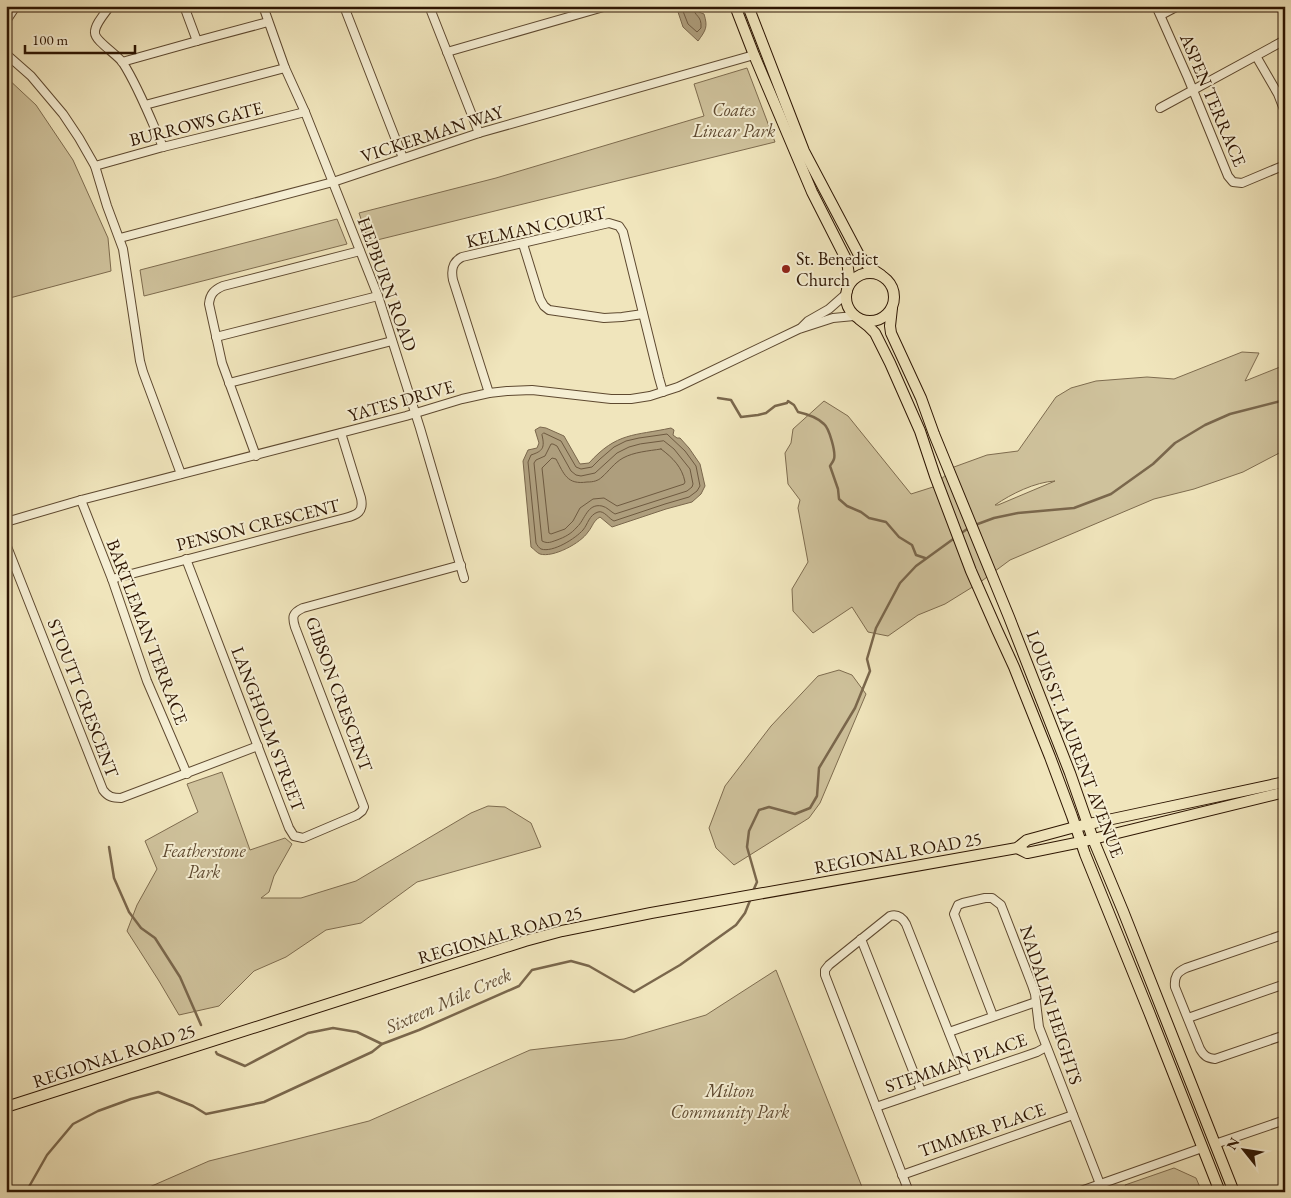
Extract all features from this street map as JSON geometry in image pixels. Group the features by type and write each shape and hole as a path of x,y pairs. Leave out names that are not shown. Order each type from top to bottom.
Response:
{"main road":[{"path":"735,6 812,192 847,261 849,276 846,302 848,307 857,317 866,321 881,319 892,308 894,300 893,288 886,278 869,267 859,255 804,151 748,6"},
{"path":"847,292 849,285 858,277 870,273 882,275"},
{"name":"LOUIS ST. LAURENT AVENUE","path":"892,308 891,333 921,398 1009,617 1070,773 1092,839 1234,1192"},
{"name":"LOUIS ST. LAURENT AVENUE","path":"857,317 875,333 920,431 934,476 971,572 1014,667 1050,757 1085,854 1220,1192"},
{"name":"REGIONAL ROAD 25","path":"6,1107 524,941 562,931 1017,848 1027,840 1075,827 1285,782"},
{"name":"REGIONAL ROAD 25","path":"1017,848 1027,853 1081,842 1285,792"}],"street":[{"path":"6,21 16,6"},
{"path":"110,6 96,26 95,33 97,38 122,62 145,105 163,147"},
{"path":"184,6 197,40"},
{"name":"HEPBURN ROAD","path":"262,6 285,68 305,112 378,296 464,578"},
{"path":"345,6 403,158"},
{"path":"429,6 479,133"},
{"path":"447,52 608,6"},
{"name":"ASPEN TERRACE","path":"1156,6 1228,176 1233,182 1242,183 1285,165"},
{"path":"1161,15 1178,6"},
{"path":"122,62 268,22"},
{"path":"1160,108 1285,40"},
{"path":"6,54 31,76 63,114 94,166 120,238 142,366 181,474"},
{"name":"VICKERMAN WAY","path":"120,238 333,182 479,133 754,55"},
{"path":"1256,56 1278,94 1285,112"},
{"path":"145,105 285,68"},
{"name":"BURROWS GATE","path":"94,166 305,112"},
{"name":"KELMAN COURT","path":"489,393 451,273 456,261 462,257 609,223 616,225 623,232 664,392"},
{"path":"523,244 540,299 549,310 604,318 622,318 643,314"},
{"path":"256,456 222,363 209,304 212,294 217,289 360,251"},
{"name":"YATES DRIVE","path":"799,329 808,321 829,309 847,292"},
{"path":"216,337 378,296"},
{"name":"YATES DRIVE","path":"6,522 81,500 256,456 489,393 532,390 622,400 650,396 693,380 799,329 832,318 857,317"},
{"path":"229,383 392,341"},
{"name":"PENSON CRESCENT","path":"112,579 358,513 362,504 361,498 341,433"},
{"name":"BARTLEMAN TERRACE","path":"81,500 112,579 147,681 187,774"},
{"name":"STOUTT CRESCENT","path":"6,544 103,790 111,797 121,798 258,746"},
{"name":"LANGHOLM STREET","path":"186,559 289,828 294,836 309,837 357,815 364,807"},
{"name":"GIBSON CRESCENT","path":"364,807 295,628 293,616 303,608 461,565"},
{"name":"NADALIN HEIGHTS","path":"993,1016 954,918 958,905 989,898 999,903 1032,985 1039,1027 1100,1184"},
{"path":"909,1192 825,975 826,968 829,965 890,916 898,916 904,920 966,1076"},
{"path":"1285,934 1180,971 1174,981 1200,1049 1205,1057 1209,1059 1214,1059 1285,1035"},
{"path":"861,939 921,1091"},
{"path":"1188,1018 1285,984"},
{"path":"949,1032 1036,1002"},
{"name":"STEMMAN PLACE","path":"876,1107 1037,1052 1046,1047"},
{"name":"TIMMER PLACE","path":"902,1175 1073,1115"},
{"path":"1215,1144 1285,1120"},
{"path":"1078,1192 1202,1148"}],"green space":[{"name":"Coates Linear Park","path":"747,68 775,142 369,242 359,213 496,178 704,116 694,84"},
{"path":"6,77 36,105 73,160 108,238 111,271 6,299"},
{"path":"337,219 347,244 144,296 140,270"},
{"path":"1242,352 1259,353 1245,381 1285,365 1285,450 1243,472 1194,489 1154,499 1010,560 979,583 945,604 918,615 888,636 868,632 852,607 813,633 793,611 792,589 808,562 798,508 800,500 788,484 785,453 791,443 793,429 824,401 848,416 911,494 933,487 954,467 987,455 1018,451 1056,397 1071,388 1096,381 1147,377 1174,379","holes":["1055,481 995,505 1024,489"]},
{"path":"839,670 852,675 866,694 820,803 809,818 734,865 716,848 709,828 725,786 771,726 818,676"},
{"name":"Featherstone Park","path":"222,772 250,850 285,838 292,844 274,876 269,892 261,898 301,898 356,881 471,813 488,806 505,807 531,823 541,847 417,882 361,923 326,930 286,957 254,971 219,1006 179,1015 127,931 137,905 157,869 145,841 198,812 187,784"},
{"name":"Milton Community Park","path":"776,970 864,1192 138,1192 209,1161 369,1121 530,1050 624,1039 706,1015"},
{"path":"1174,1168 1196,1178 1202,1192 1128,1192 1125,1185"}],"water":[{"path":"676,6 697,6 699,12 704,14 705,28 698,41 683,27"},
{"path":"540,427 564,436 580,464 589,463 617,440 636,434 671,428 674,430 673,435 680,438 700,464 705,486 701,494 692,502 612,527 600,517 594,522 590,530 573,545 552,554 540,554 531,547 523,461 528,450 537,448 539,443 535,430"}],"waterway":[{"path":"718,398 731,400 741,417 766,413 775,406 787,403 788,401 794,405 798,412 812,416 821,422 826,426 833,446 834,459 830,466 838,489 839,499 847,506 869,518 886,522 899,537 912,545 916,555 925,558"},
{"name":"Sixteen Mile Creek","path":"975,525 994,518 1018,513 1074,508 1111,494 1153,464 1175,443 1205,425 1230,414 1285,400"},
{"name":"Sixteen Mile Creek","path":"960,534 970,527"},
{"name":"Sixteen Mile Creek","path":"753,891 757,882 747,847 749,831 759,810 769,807 795,814 810,808 817,796 819,768 855,708 870,671 867,659 876,628 900,583 916,566 956,537"},
{"path":"109,847 114,878 129,912 141,928 155,938 180,977 201,1025"},
{"name":"Sixteen Mile Creek","path":"26,1192 47,1155 73,1124 98,1111 158,1092 193,1106 206,1114 264,1102 372,1052 382,1044 419,1030 519,986 532,970 571,961 589,966 634,992 680,965 736,925 745,913 751,898"},
{"path":"216,1052 245,1066 308,1033 333,1028 357,1032 382,1044"}],"place":[{"name":"St. Benedict Church","path":"786,269"}]}
